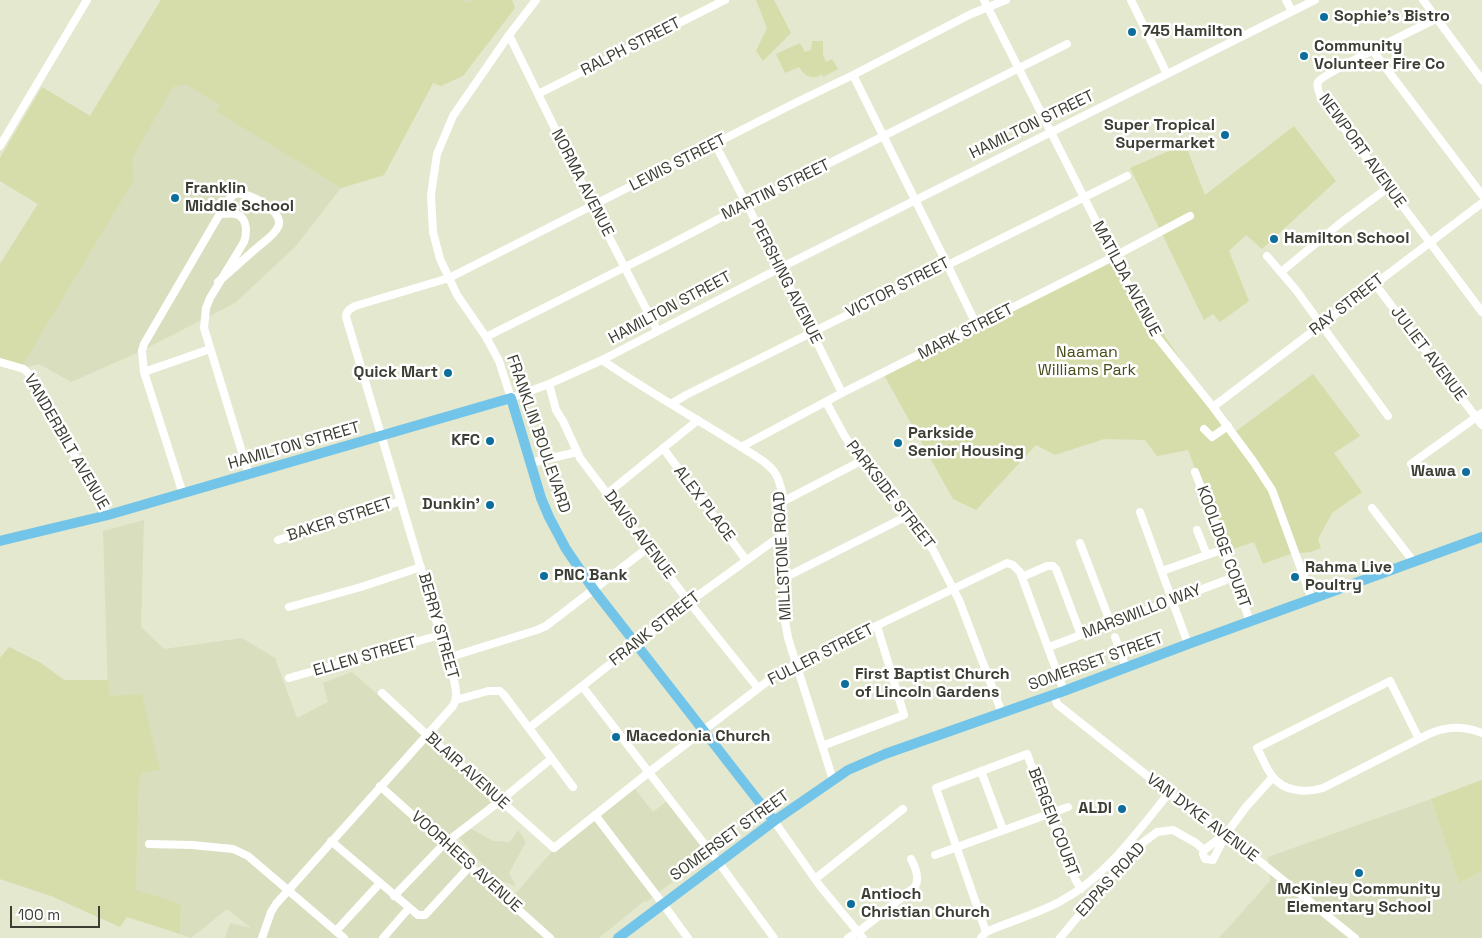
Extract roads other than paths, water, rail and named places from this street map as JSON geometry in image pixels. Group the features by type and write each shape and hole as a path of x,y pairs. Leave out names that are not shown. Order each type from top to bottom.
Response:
{"main road":[{"name":"HAMILTON STREET","path":"0,541 108,516 511,398"},
{"name":"FRANKLIN BOULEVARD","path":"511,398 541,498 548,517 566,549 594,590 774,821"},
{"name":"SOMERSET STREET","path":"618,938 774,821 848,770 886,754 1054,695 1482,537"}],"street":[{"path":"0,146 87,0"},
{"name":"FRANKLIN BOULEVARD","path":"511,398 499,361 486,337 457,295 440,260 433,232 430,206 437,154 453,116 536,0"},
{"name":"RALPH STREET","path":"538,94 725,0"},
{"name":"LEWIS STREET","path":"346,314 355,306 449,278 853,75 971,14 986,4 1006,0"},
{"path":"1131,0 1167,74"},
{"path":"1286,0 1292,11"},
{"name":"HAMILTON STREET","path":"511,398 549,384 602,360 657,330 914,200 1315,0"},
{"path":"1423,0 1482,80"},
{"name":"MATILDA AVENUE","path":"986,4 1136,302 1156,336 1228,426 1272,490 1312,599"},
{"path":"1436,19 1373,50 1482,194"},
{"name":"NORMA AVENUE","path":"509,36 657,330"},
{"name":"MARTIN STREET","path":"486,337 1067,44"},
{"name":"NEWPORT AVENUE","path":"1373,50 1321,78 1317,84 1317,89 1321,97 1482,312"},
{"path":"853,75 977,326"},
{"name":"PERSHING AVENUE","path":"715,144 780,268 842,393"},
{"name":"VICTOR STREET","path":"671,404 947,264 1127,176"},
{"path":"1281,272 1343,221 1389,187"},
{"path":"183,494 144,372 142,351 144,344 220,214 232,196 244,193 274,210 279,218 279,226 218,282"},
{"name":"RAY STREET","path":"1213,407 1482,203"},
{"path":"220,214 242,217 246,235 244,242 210,298 206,308 204,328 249,475"},
{"name":"MARK STREET","path":"741,447 842,393 1113,257 1190,216"},
{"path":"1267,256 1322,324 1388,416"},
{"name":"JULIET AVENUE","path":"1375,284 1479,415 1482,425"},
{"name":"BERRY STREET","path":"262,938 271,912 288,890 456,700 447,658 380,436 346,314"},
{"path":"144,372 210,350"},
{"name":"MILLSTONE ROAD","path":"602,360 763,461 778,476 782,492 785,621 788,638 833,780"},
{"name":"VANDERBILT AVENUE","path":"0,362 24,369 33,380 108,516"},
{"name":"DAVIS AVENUE","path":"549,384 556,410 577,452 689,602 758,688"},
{"name":"PARKSIDE STREET","path":"826,402 861,461 933,550 953,588 972,632 1002,713"},
{"path":"1411,464 1479,415"},
{"path":"608,494 698,420"},
{"path":"1204,429 1212,436 1228,426"},
{"name":"ALEX PLACE","path":"663,448 746,560"},
{"path":"530,463 577,452"},
{"path":"782,502 861,461"},
{"name":"KOOLIDGE COURT","path":"1195,472 1225,549 1250,622"},
{"name":"BAKER STREET","path":"278,540 401,501"},
{"path":"1372,508 1413,562"},
{"path":"1140,512 1188,644"},
{"path":"784,578 906,516"},
{"path":"1196,530 1204,550 1210,554"},
{"name":"FRANK STREET","path":"529,728 689,602 783,534"},
{"path":"1080,543 1111,624"},
{"path":"447,658 537,630 556,619 649,547"},
{"path":"1162,572 1225,549"},
{"name":"FULLER STREET","path":"554,848 648,772 774,676 1001,565 1010,563 1014,565 1022,577"},
{"path":"1064,691 1022,577 1047,566 1053,566 1056,569 1081,635"},
{"path":"289,607 361,587 421,567"},
{"name":"MARSWILLO WAY","path":"1049,647 1234,577"},
{"path":"822,746 904,716 877,626"},
{"name":"ELLEN STREET","path":"289,678 440,635"},
{"path":"1114,637 1126,668"},
{"path":"1419,739 1390,680 1257,748 1273,778 1298,791 1315,790 1324,788 1419,739 1429,733 1455,727 1465,727 1482,733"},
{"path":"582,686 719,863 774,938"},
{"path":"456,700 488,691 500,691 573,787"},
{"name":"BLAIR AVENUE","path":"382,693 554,848"},
{"name":"VAN DYKE AVENUE","path":"1054,695 1057,704 1169,793 1226,834 1355,938"},
{"name":"BERGEN COURT","path":"980,771 1028,754 1075,879 1081,889"},
{"path":"394,896 444,844 551,760"},
{"path":"1003,830 980,771 936,788 984,935 1048,908 1081,889 1122,851 1169,793"},
{"path":"1204,850 1226,834 1246,807 1273,778"},
{"name":"VOORHEES AVENUE","path":"380,786 550,938"},
{"path":"935,855 1068,807"},
{"path":"815,879 903,809"},
{"path":"595,815 688,938"},
{"path":"774,821 815,879 863,938"},
{"name":"EDPAS ROAD","path":"1060,938 1111,877 1141,844 1156,832 1173,830 1196,843 1204,850 1203,854 1206,859 1213,860 1226,834"},
{"path":"331,841 418,915 425,915 470,866"},
{"path":"149,844 192,845 233,850 248,856 344,938"},
{"path":"848,938 915,887 918,880 917,872 911,859"},
{"path":"336,932 380,883"},
{"path":"383,938 409,908"}],"place":[{"name":"Sophie's Bistro","path":"1324,17"},
{"name":"745 Hamilton","path":"1132,32"},
{"name":"Community Volunteer Fire Co","path":"1304,56"},
{"name":"Super Tropical Supermarket","path":"1225,135"},
{"name":"Franklin Middle School","path":"175,198"},
{"name":"Hamilton School","path":"1274,239"},
{"name":"Quick Mart","path":"448,373"},
{"name":"KFC","path":"490,441"},
{"name":"Parkside Senior Housing","path":"898,443"},
{"name":"Wawa","path":"1466,472"},
{"name":"Dunkin'","path":"490,505"},
{"name":"PNC Bank","path":"544,576"},
{"name":"Rahma Live Poultry","path":"1295,577"},
{"name":"First Baptist Church of Lincoln Gardens","path":"845,684"},
{"name":"Macedonia Church","path":"616,737"},
{"name":"ALDI","path":"1122,809"},
{"name":"McKinley Community Elementary School","path":"1359,873"},
{"name":"Antioch Christian Church","path":"851,904"}],"park label":[{"name":"Naaman Williams Park","path":"1087,362"}]}
